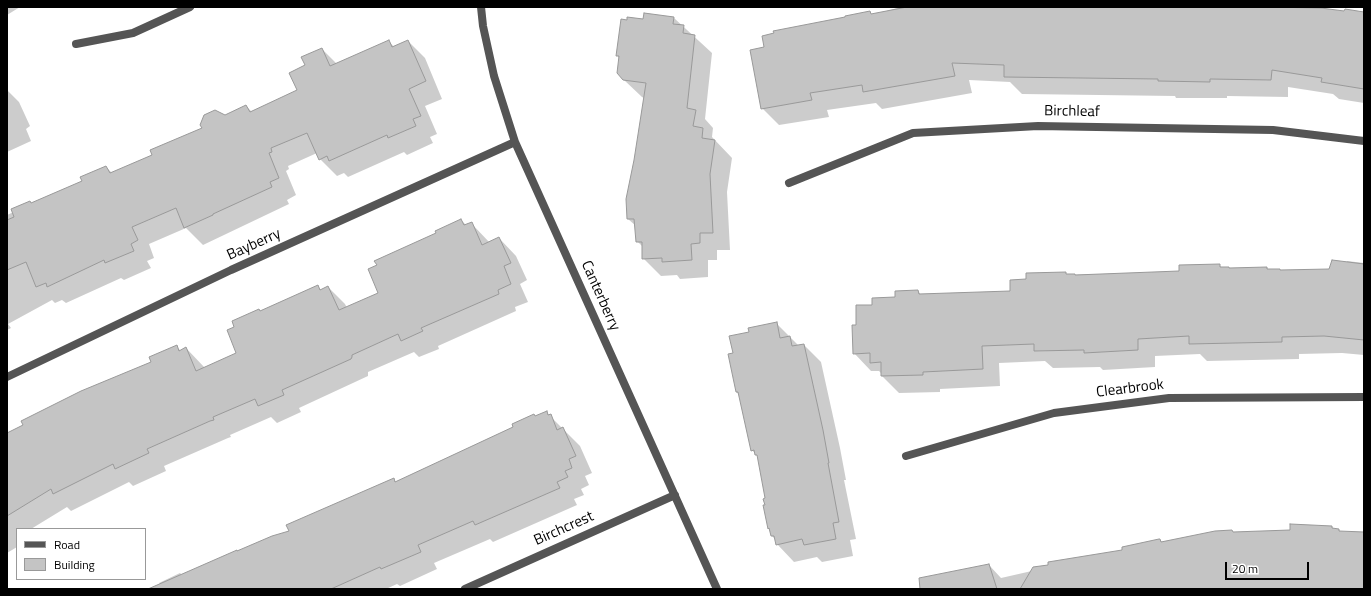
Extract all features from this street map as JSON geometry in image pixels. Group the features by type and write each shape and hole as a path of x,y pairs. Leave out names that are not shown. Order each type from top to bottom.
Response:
{"street":[{"path":"76,44 134,33 190,7"},
{"name":"Canterberry","path":"481,7 483,26 494,76 515,142 716,589"},
{"name":"Birchleaf","path":"789,183 913,133 1038,126 1272,130 1364,141"},
{"name":"Bayberry","path":"7,377 231,270 515,142"},
{"name":"Clearbrook","path":"906,456 1054,413 1169,398 1364,397"},
{"name":"Birchcrest","path":"465,589 675,495"}],"building":[{"path":"907,7 1266,7 1321,8 1344,11 1345,9 1364,12 1364,89 1321,82 1322,78 1272,70 1271,80 1210,79 1210,82 1158,81 1158,79 1004,77 1004,65 952,63 955,76 863,92 862,85 810,93 812,100 761,109 750,50 764,47 762,36 774,33 773,31 870,11 871,14"},
{"path":"644,13 674,17 673,24 684,25 683,33 695,35 687,108 696,110 693,126 703,128 702,138 715,140 710,174 713,233 700,233 700,243 691,244 692,260 662,262 662,258 642,259 642,242 636,242 634,219 627,219 626,199 634,160 646,83 623,80 617,73 619,56 616,56 621,19 627,20 627,17 643,19"},
{"path":"389,40 392,47 408,40 426,81 409,89 421,116 413,119 416,126 388,138 387,135 329,161 327,156 319,160 307,133 271,148 272,152 269,153 279,178 270,182 272,187 213,215 184,228 176,208 132,227 138,240 131,244 134,251 105,263 104,260 47,287 46,283 36,287 26,262 7,270 7,220 14,217 11,209 30,201 31,203 82,181 80,177 106,166 110,173 152,155 150,150 202,128 200,125 204,115 215,110 225,115 246,105 250,112 297,90 289,73 305,65 301,57 322,48 330,66"},
{"path":"461,219 464,225 472,222 482,245 499,237 511,263 504,266 511,284 498,290 499,294 421,328 423,331 401,341 398,334 352,355 351,359 282,390 284,395 258,406 255,399 213,417 214,420 147,449 149,453 115,469 113,464 53,494 51,489 7,516 7,433 23,425 21,421 81,391 151,362 149,357 177,345 179,351 186,347 196,371 236,353 227,330 234,327 232,321 259,309 260,311 318,285 320,290 328,286 339,310 378,293 368,269 377,265 374,261 436,233 435,231"},
{"path":"1332,260 1364,264 1364,340 1324,336 1282,337 1282,342 1189,344 1189,336 1138,339 1138,350 1084,353 1084,350 1034,351 1034,344 982,346 983,369 923,372 923,375 881,376 881,362 870,363 870,353 853,354 852,325 856,325 856,305 872,305 872,298 895,297 895,291 918,290 919,294 1010,291 1010,280 1026,279 1026,273 1066,272 1066,274 1075,275 1179,271 1179,265 1220,264 1220,267 1229,268 1267,267 1267,269 1280,270 1329,269"},
{"path":"777,322 780,338 790,336 792,346 804,344 823,430 839,522 833,523 836,539 804,545 802,539 776,545 774,536 771,536 769,528 768,529 763,505 765,505 763,499 765,498 757,455 755,455 754,450 751,451 728,354 733,353 729,336 749,332 748,328"},
{"path":"547,411 548,415 551,414 557,430 563,427 576,456 569,459 572,468 565,471 568,477 557,482 560,488 475,525 473,521 418,545 421,552 381,569 380,567 331,589 148,589 237,550 289,531 286,525 394,478 395,482 513,427 512,424 534,414 535,416"},
{"path":"1290,524 1332,526 1332,528 1339,529 1339,531 1364,532 1364,589 1020,589 1033,567 1048,565 1048,562 1122,550 1122,547 1159,539 1161,542 1215,531 1232,530 1233,532 1290,530"},
{"path":"989,564 997,589 920,589 919,578"}]}
